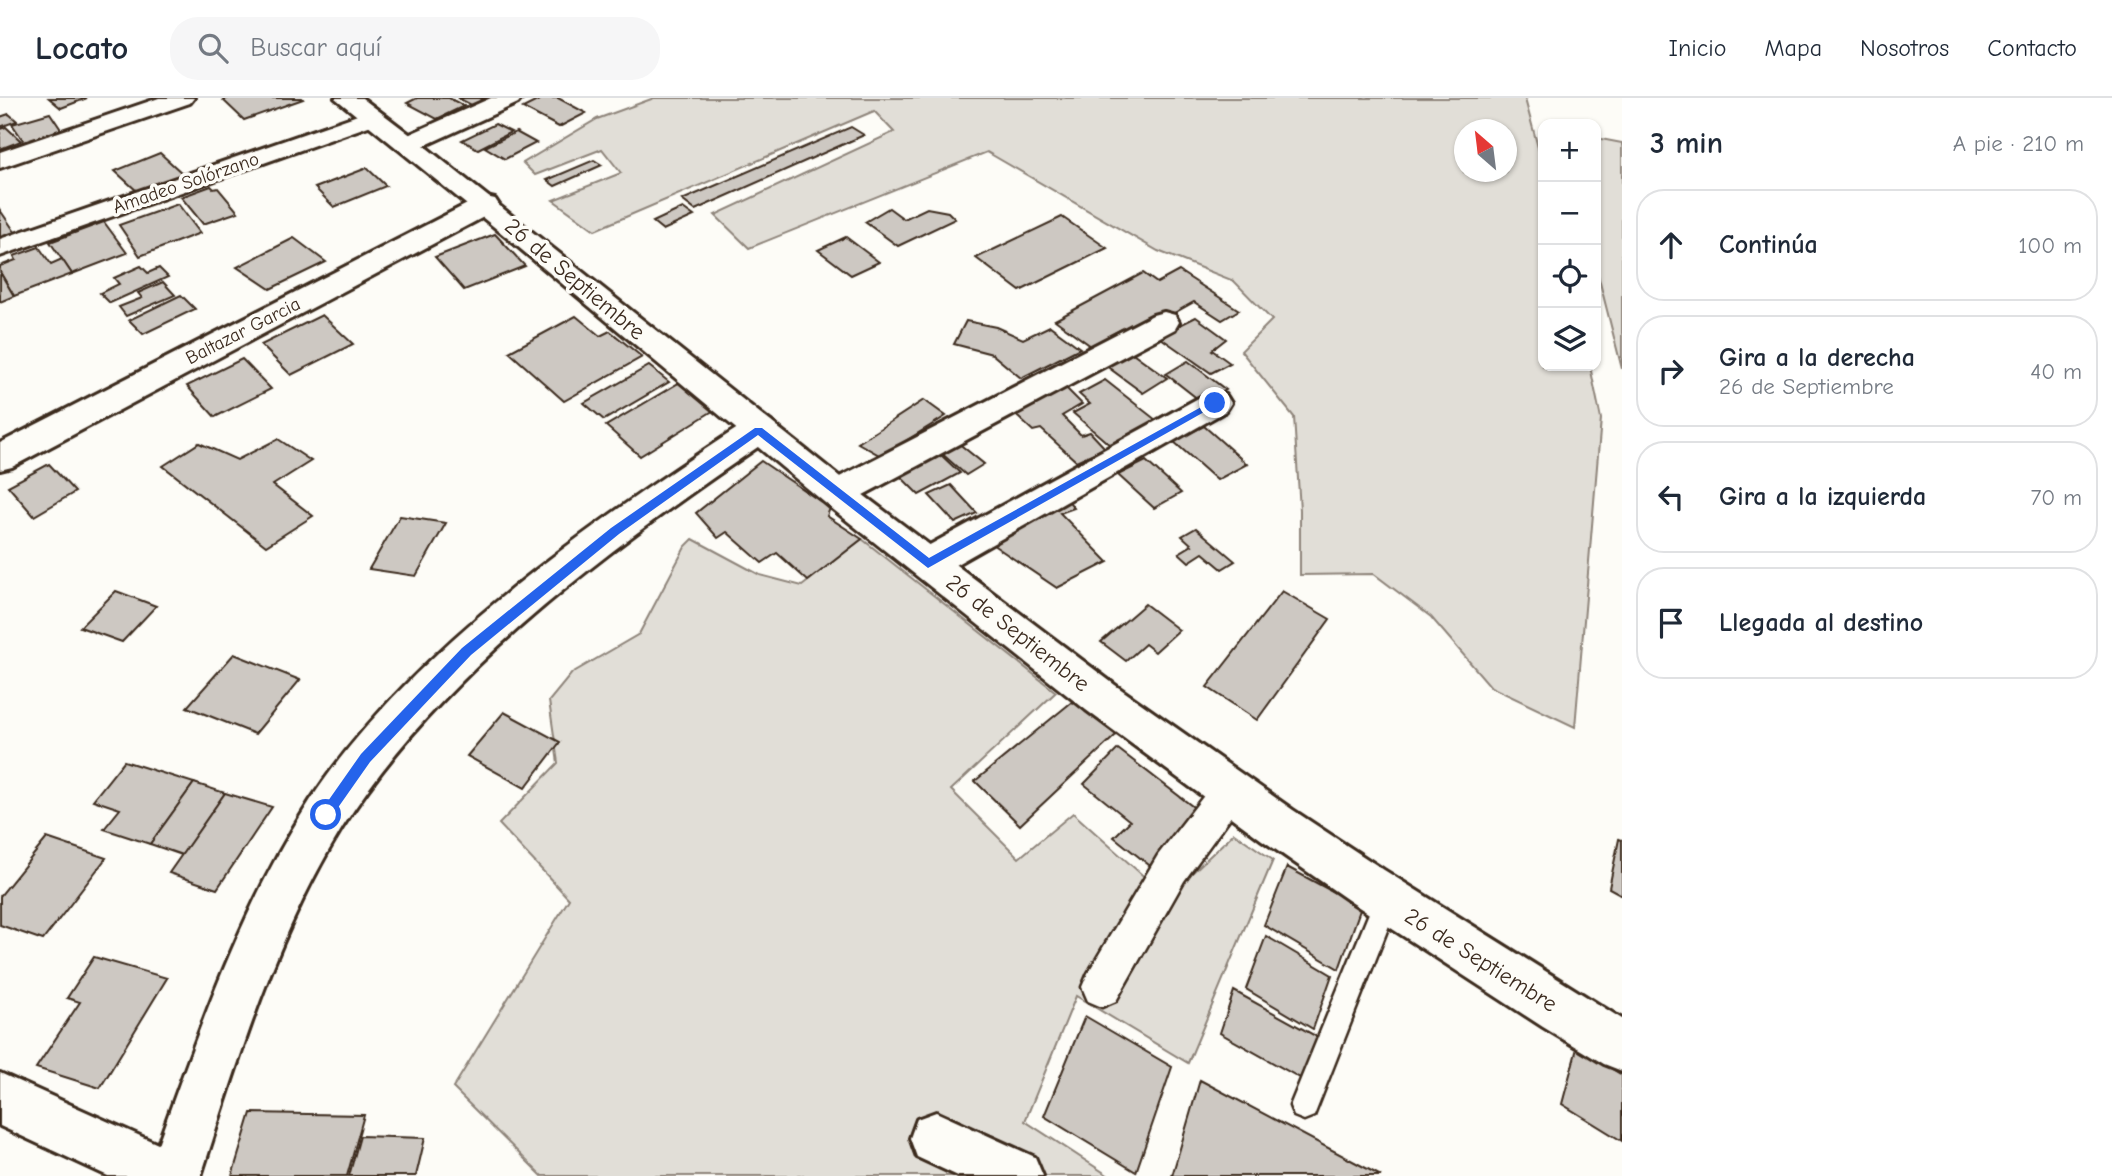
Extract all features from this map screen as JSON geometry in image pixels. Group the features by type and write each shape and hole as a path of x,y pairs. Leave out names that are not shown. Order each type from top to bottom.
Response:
{"street":[{"path":"0,160 182,98"},
{"path":"408,144 510,98"},
{"name":"26 de Septiembre","path":"355,103 486,205 759,430 1068,674 1228,792 1387,900 1622,1046"},
{"name":"Amadeo Solórzano","path":"0,248 355,103"},
{"name":"Baltazar Garcia","path":"0,457 486,205"},
{"path":"838,493 1164,322"},
{"path":"928,563 1215,403"},
{"path":"174,1176 226,1023 262,939 293,872 326,815 366,758 467,652 527,601 615,531 759,430"},
{"path":"1102,987 1171,868 1228,792"},
{"path":"0,1099 167,1176"},
{"path":"936,1138 1016,1176"}],"lane":[{"path":"1304,1106 1387,900"}],"shaded area":[{"path":"654,98 1527,98 1525,99 1538,147 1538,371 1591,371 1601,419 1575,727 1491,687 1431,617 1374,574 1300,575 1300,510 1294,417 1241,351 1272,320 1234,281 1158,251 987,152 749,248 715,215 894,132 874,111 595,230 553,200 621,173 602,149 535,175 523,163 597,119"},
{"path":"1601,139 1622,143 1622,369 1601,287"},
{"path":"693,539 760,575 802,586 862,539 1056,692 951,790 1019,858 1073,813 1150,882 1193,872 1234,833 1273,860 1188,1063 1076,996 1025,1121 1109,1176 542,1176 453,1088 569,899 499,824 558,763 549,701 572,673 639,634 685,547"}],"building":[{"path":"49,98 87,98 61,108"},
{"path":"417,98 449,98 464,106 437,119 407,103"},
{"path":"458,98 499,98 477,108"},
{"path":"543,98 558,98 586,113 559,127 523,108"},
{"path":"303,99 244,120 223,100"},
{"path":"50,113 62,131 25,143 12,124"},
{"path":"9,114 17,121 0,127 0,117"},
{"path":"495,124 511,132 478,149 462,140"},
{"path":"6,127 21,141 0,149 0,129"},
{"path":"851,127 864,135 695,210 682,200"},
{"path":"516,132 536,143 505,159 485,147"},
{"path":"160,153 183,174 138,192 115,171"},
{"path":"594,160 602,165 555,186 547,180"},
{"path":"367,168 386,186 334,207 315,188"},
{"path":"211,186 218,188 238,212 203,224 181,197"},
{"path":"178,204 200,233 140,256 119,225"},
{"path":"683,208 694,216 663,230 653,222"},
{"path":"889,208 904,219 927,208 948,212 955,219 898,246 865,222"},
{"path":"0,210 15,232 0,238"},
{"path":"1062,217 1107,248 1020,291 976,258"},
{"path":"104,222 127,253 72,274 50,242"},
{"path":"495,234 525,266 464,290 435,257"},
{"path":"846,237 879,262 851,275 818,250"},
{"path":"294,238 326,262 270,289 237,267"},
{"path":"39,247 51,264 62,259 72,274 14,296 0,272 0,266 16,260 14,256"},
{"path":"141,266 148,273 159,268 168,277 110,303 100,293 119,284 114,278"},
{"path":"1179,271 1239,310 1222,320 1194,302 1133,336 1122,329 1091,346 1055,320 1143,273 1157,283"},
{"path":"0,275 14,296 0,302"},
{"path":"163,282 175,295 126,316 119,307 142,298 138,293"},
{"path":"181,295 195,309 143,334 129,320"},
{"path":"322,315 353,344 291,375 261,345"},
{"path":"576,316 600,336 610,331 642,357 564,401 509,352"},
{"path":"1196,317 1226,339 1212,350 1230,363 1211,373 1158,336"},
{"path":"966,321 996,327 1023,339 1050,326 1080,348 1021,378 992,354 954,344"},
{"path":"1126,348 1167,378 1143,393 1101,362"},
{"path":"242,359 271,389 215,417 187,386"},
{"path":"1188,361 1226,390 1203,403 1166,374"},
{"path":"649,366 669,382 604,420 584,403"},
{"path":"1057,379 1082,404 1062,416 1081,435 1090,432 1105,448 1076,461 1041,429 1033,431 1006,406"},
{"path":"1105,380 1156,420 1111,446 1073,413 1090,404 1079,394"},
{"path":"682,381 716,409 640,456 606,426"},
{"path":"924,400 946,416 881,456 858,443"},
{"path":"1204,426 1247,464 1217,480 1173,441"},
{"path":"278,439 311,461 273,485 313,516 266,546 163,466 199,443 237,460"},
{"path":"957,442 984,464 966,475 940,452"},
{"path":"939,453 960,473 919,495 898,474"},
{"path":"761,461 830,508 827,516 862,539 808,581 777,553 762,563 727,532 718,538 696,513"},
{"path":"1146,461 1181,493 1154,508 1118,475"},
{"path":"49,464 75,492 34,516 8,486"},
{"path":"951,485 977,513 955,523 929,495"},
{"path":"1060,490 1074,508 1060,513 1108,562 1057,588 971,530"},
{"path":"400,516 446,523 416,576 369,569"},
{"path":"1196,528 1235,561 1222,569 1203,553 1189,562 1179,553 1192,545 1182,536"},
{"path":"116,591 156,606 122,642 80,627"},
{"path":"1282,591 1330,619 1257,720 1207,687"},
{"path":"1145,604 1179,630 1155,652 1145,644 1126,661 1101,642"},
{"path":"234,654 300,680 255,734 187,707"},
{"path":"1073,701 1116,735 1020,825 975,781"},
{"path":"504,712 560,742 525,788 467,756"},
{"path":"1118,749 1201,813 1154,869 1114,837 1130,821 1084,784"},
{"path":"124,761 194,783 150,844 104,829 120,809 93,800"},
{"path":"194,783 225,793 182,855 150,844"},
{"path":"225,793 272,807 217,889 169,873"},
{"path":"47,838 106,858 43,940 0,925 0,896"},
{"path":"1619,839 1622,840 1622,895 1609,888"},
{"path":"1287,867 1361,907 1339,969 1264,925"},
{"path":"1266,936 1332,975 1313,1029 1246,989"},
{"path":"94,957 167,978 100,1088 36,1068 80,1002 67,998"},
{"path":"1234,991 1321,1039 1309,1083 1220,1033"},
{"path":"1085,1016 1172,1067 1136,1172 1044,1116"},
{"path":"1577,1048 1622,1075 1622,1141 1562,1104"},
{"path":"1200,1080 1381,1176 1172,1176"},
{"path":"251,1113 364,1115 347,1176 232,1176"},
{"path":"360,1136 425,1138 416,1176 349,1176"}],"route":[{"path":"326,815 366,758 467,652 537,592 615,531 704,466 759,430 928,563 1215,403"}]}
